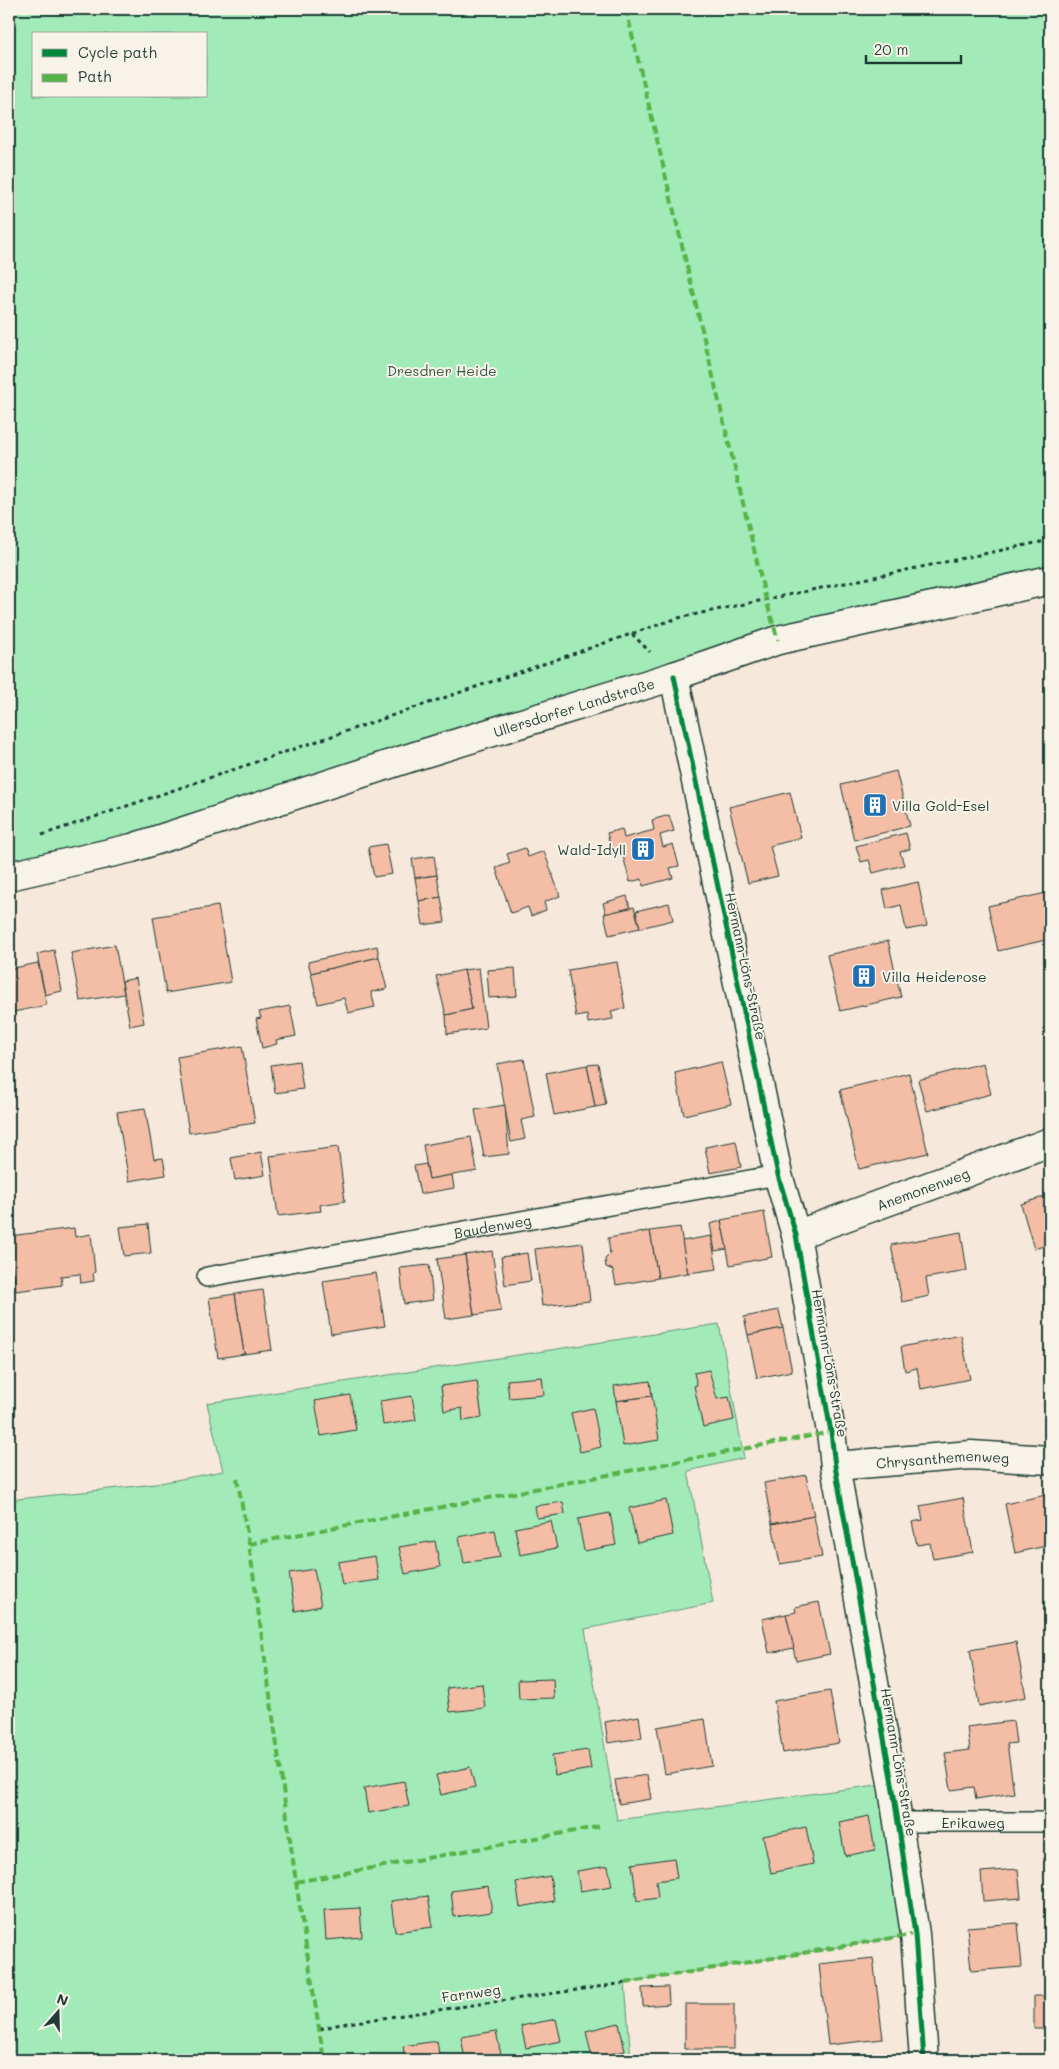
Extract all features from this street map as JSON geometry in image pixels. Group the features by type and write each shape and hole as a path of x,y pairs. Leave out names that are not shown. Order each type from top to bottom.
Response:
{"street":[{"name":"Ullersdorfer Landstraße","path":"9,876 132,848 412,756 674,676 778,640 1050,580"},
{"name":"Hermann-Löns-Straße","path":"674,676 778,1175 796,1235 915,1934 924,2060"},
{"name":"Anemonenweg","path":"796,1235 1050,1142"},
{"name":"Chrysanthemenweg","path":"835,1466 972,1455 1050,1460"}],"lane":[{"name":"Baudenweg","path":"207,1277 778,1175"},
{"name":"Erikaweg","path":"897,1822 1050,1822"}],"path":[{"path":"37,837 678,618 1050,540"}],"green space":[{"name":"Dresdner Heide","path":"9,9 1050,9 1050,577 778,640 115,844 9,860"},
{"path":"719,1324 744,1458 688,1471 713,1603 585,1629 617,1820 892,1783 915,1934 625,1983 631,2060 9,2060 9,1500 155,1484 223,1471 207,1403"}],"building":[{"name":"Villa Gold-Esel","path":"896,771 910,826 854,840 841,785"},
{"path":"790,792 801,838 770,846 778,876 748,883 729,807"},
{"name":"Wald-Idyll","path":"669,815 674,831 660,835 663,847 673,844 679,866 670,868 673,878 643,886 642,879 630,882 622,852 613,854 607,833 622,829 624,838 654,830 652,820"},
{"path":"906,833 910,849 900,852 904,865 873,873 869,860 861,862 856,846"},
{"path":"386,844 392,874 374,877 368,847"},
{"path":"525,848 528,857 544,851 560,896 544,902 546,910 531,916 528,907 511,913 496,868 510,863 507,854"},
{"path":"434,856 437,875 415,878 412,859"},
{"path":"437,875 441,897 419,901 415,878"},
{"path":"918,882 927,926 906,930 901,905 887,909 883,890"},
{"path":"1046,893 1050,912 1050,939 998,951 988,906"},
{"path":"627,896 630,908 606,914 603,903"},
{"path":"441,897 445,922 423,925 419,901"},
{"path":"669,903 673,920 640,928 636,911"},
{"path":"218,906 231,982 166,993 153,917"},
{"path":"634,907 640,928 609,935 604,914"},
{"name":"Villa Heiderose","path":"888,941 901,997 840,1011 827,955"},
{"path":"115,945 124,994 80,1001 71,953"},
{"path":"377,946 379,957 311,973 308,962"},
{"path":"54,950 62,991 45,995 37,954"},
{"path":"379,957 387,989 371,992 375,1007 348,1013 344,998 318,1004 311,973"},
{"path":"617,962 625,1008 611,1011 613,1019 588,1023 587,1015 576,1017 568,970"},
{"path":"38,963 47,1005 9,1013 9,969"},
{"path":"479,968 486,1028 447,1034 446,1015 472,1009 464,970"},
{"path":"515,968 517,996 489,998 487,970"},
{"path":"464,970 472,1009 446,1015 436,976"},
{"path":"136,978 144,1023 130,1026 122,981"},
{"path":"290,1006 296,1036 276,1040 277,1044 262,1048 256,1019 261,1018 259,1012"},
{"path":"242,1046 255,1123 189,1133 177,1057"},
{"path":"524,1059 535,1117 521,1120 525,1139 511,1142 497,1064"},
{"path":"299,1061 303,1089 275,1093 271,1065"},
{"path":"721,1062 731,1104 684,1115 675,1073"},
{"path":"983,1063 991,1094 927,1111 918,1080"},
{"path":"598,1064 606,1105 595,1107 587,1065"},
{"path":"587,1065 595,1107 554,1115 546,1073"},
{"path":"909,1073 928,1153 859,1169 840,1090"},
{"path":"505,1105 509,1154 484,1157 475,1110"},
{"path":"145,1108 154,1159 163,1158 166,1175 129,1181 117,1112"},
{"path":"471,1137 477,1171 429,1179 423,1145"},
{"path":"736,1141 741,1167 710,1173 705,1147"},
{"path":"338,1147 345,1201 320,1205 321,1211 278,1216 270,1156"},
{"path":"261,1152 265,1175 235,1180 231,1158"},
{"path":"426,1164 429,1179 452,1175 454,1188 420,1194 414,1166"},
{"path":"1050,1195 1050,1244 1034,1249 1021,1204"},
{"path":"764,1212 772,1257 730,1265 721,1220"},
{"path":"721,1221 727,1249 715,1251 710,1224"},
{"path":"148,1224 151,1253 124,1256 120,1227"},
{"path":"680,1227 688,1273 658,1278 650,1231"},
{"path":"74,1228 75,1237 91,1234 95,1272 93,1273 94,1281 81,1283 80,1274 61,1276 62,1285 16,1291 9,1236"},
{"path":"650,1231 658,1278 616,1285 613,1270 606,1267 605,1259 610,1254 608,1238"},
{"path":"961,1232 967,1271 926,1278 929,1296 902,1302 891,1245"},
{"path":"711,1236 717,1269 688,1273 682,1241"},
{"path":"583,1243 590,1301 542,1306 535,1249"},
{"path":"492,1251 501,1311 474,1315 465,1255"},
{"path":"527,1253 531,1281 505,1285 501,1257"},
{"path":"465,1255 474,1315 446,1319 437,1259"},
{"path":"429,1265 433,1300 404,1304 400,1268"},
{"path":"376,1273 385,1326 331,1334 323,1281"},
{"path":"263,1290 272,1350 244,1354 235,1294"},
{"path":"235,1294 244,1354 218,1358 209,1298"},
{"path":"779,1310 783,1328 748,1335 744,1317"},
{"path":"783,1328 792,1371 757,1378 748,1335"},
{"path":"961,1335 970,1379 921,1389 917,1368 905,1371 901,1347"},
{"path":"709,1370 717,1399 729,1397 734,1420 703,1427 694,1386 697,1385 694,1373"},
{"path":"542,1377 544,1395 509,1398 507,1380"},
{"path":"477,1381 482,1418 463,1421 462,1408 444,1411 441,1386"},
{"path":"650,1381 652,1396 616,1401 614,1386"},
{"path":"350,1395 356,1430 321,1436 315,1401"},
{"path":"412,1396 416,1420 383,1425 380,1401"},
{"path":"652,1396 659,1440 623,1446 616,1401"},
{"path":"593,1408 601,1447 580,1452 571,1413"},
{"path":"806,1475 814,1516 772,1524 764,1483"},
{"path":"1050,1494 1050,1545 1015,1553 1005,1504"},
{"path":"963,1498 973,1552 933,1559 930,1543 917,1545 912,1522 923,1520 920,1506"},
{"path":"666,1500 673,1535 637,1543 629,1508"},
{"path":"563,1502 565,1514 537,1518 535,1506"},
{"path":"610,1513 616,1545 584,1551 578,1519"},
{"path":"814,1516 822,1557 780,1564 772,1524"},
{"path":"551,1521 557,1548 520,1555 515,1528"},
{"path":"495,1530 500,1557 464,1563 459,1537"},
{"path":"435,1541 440,1567 405,1574 399,1547"},
{"path":"375,1556 379,1580 342,1585 338,1562"},
{"path":"314,1569 321,1606 295,1611 289,1573"},
{"path":"819,1602 830,1654 796,1661 786,1614 796,1612 795,1607"},
{"path":"786,1614 794,1648 769,1653 762,1619"},
{"path":"1016,1642 1026,1697 979,1706 970,1650"},
{"path":"553,1679 554,1698 519,1699 518,1680"},
{"path":"482,1684 485,1708 450,1712 447,1688"},
{"path":"830,1691 839,1743 783,1753 774,1701"},
{"path":"639,1716 642,1738 608,1743 605,1722"},
{"path":"705,1719 712,1766 665,1774 657,1727"},
{"path":"1013,1721 1016,1743 1007,1744 1014,1793 976,1799 974,1787 951,1790 945,1753 970,1750 967,1727"},
{"path":"588,1750 591,1769 555,1775 552,1755"},
{"path":"470,1767 475,1787 441,1795 436,1775"},
{"path":"647,1775 651,1799 619,1804 615,1780"},
{"path":"404,1781 409,1806 368,1813 364,1788"},
{"path":"869,1816 875,1850 845,1856 839,1822"},
{"path":"806,1827 813,1864 771,1873 763,1836"},
{"path":"674,1858 677,1878 656,1881 658,1898 637,1901 632,1864"},
{"path":"608,1866 612,1886 580,1891 577,1871"},
{"path":"1018,1869 1021,1898 983,1901 981,1872"},
{"path":"550,1876 554,1901 520,1907 516,1882"},
{"path":"488,1886 492,1912 454,1917 451,1891"},
{"path":"428,1896 433,1927 395,1932 391,1901"},
{"path":"360,1908 362,1937 326,1940 324,1910"},
{"path":"1018,1923 1022,1967 971,1971 967,1927"},
{"path":"873,1958 883,2039 828,2045 819,1964"},
{"path":"668,1987 669,2004 643,2006 642,1988"},
{"path":"1034,1996 1050,1996 1050,2053 1047,2053 1047,2029 1034,2029"},
{"path":"685,2004 734,2004 734,2049 685,2049"},
{"path":"556,2019 561,2041 526,2048 521,2026"},
{"path":"619,2023 625,2051 592,2058 586,2031"},
{"path":"496,2031 501,2055 465,2060 461,2037"},
{"path":"437,2041 440,2060 405,2060 403,2046"}],"marked path":[{"path":"626,9 766,600 778,640"},
{"path":"249,1544 831,1432"},
{"path":"237,1478 249,1544 296,1882 324,2060"},
{"path":"296,1882 602,1826"},
{"path":"625,1983 915,1934"}],"cycle path":[{"path":"674,676 778,1175 796,1235 892,1783 915,1934 924,2060"}],"place":[{"name":"Villa Gold-Esel","path":"875,805"},
{"name":"Wald-Idyll","path":"643,849"},
{"name":"Villa Heiderose","path":"864,976"}]}
